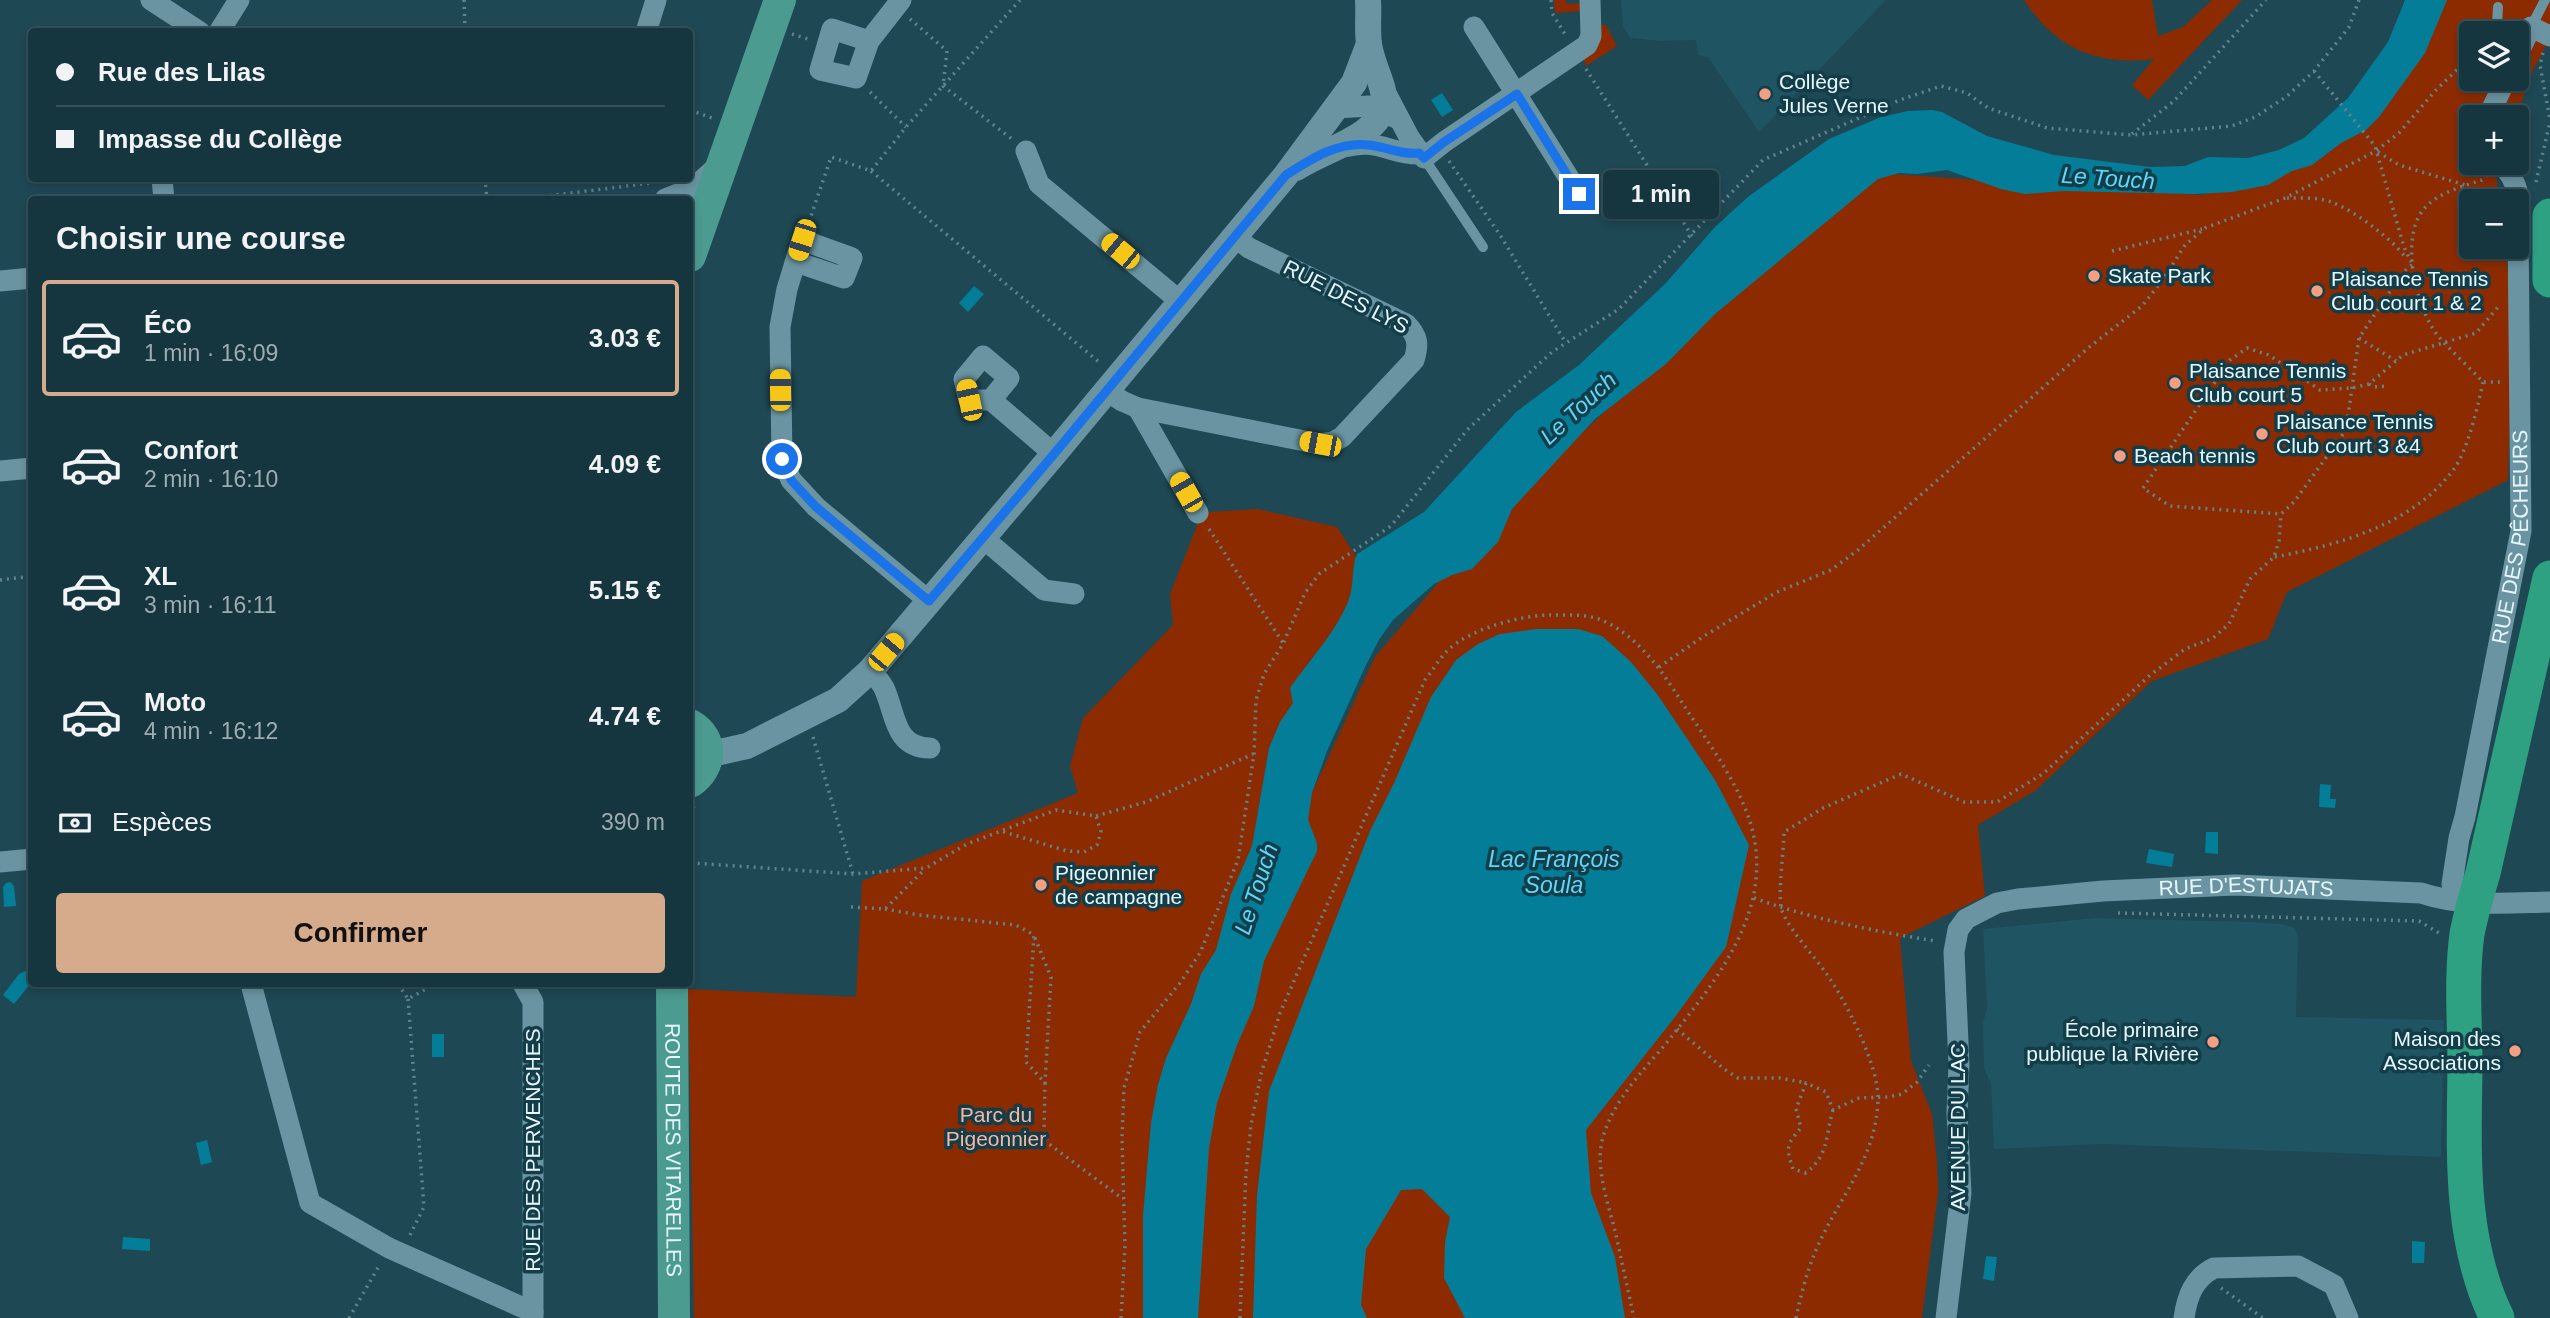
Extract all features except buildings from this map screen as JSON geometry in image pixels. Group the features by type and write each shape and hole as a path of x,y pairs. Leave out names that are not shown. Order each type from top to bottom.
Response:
{"main road":[{"path":"694,218 722,163 780,0"},
{"path":"2550,216 2550,280"},
{"path":"2497,1318 2480,1272 2468,1221 2464,1176 2465,964 2473,904 2483,873 2550,578"},
{"path":"693,780 707,764 699,737"},
{"name":"ROUTE DES VITARELLES","path":"672,987 674,1318"}],"street":[{"path":"151,0 194,28"},
{"path":"222,28 239,0"},
{"path":"647,28 656,0"},
{"path":"1368,0 1369,44 1389,108 1427,153"},
{"path":"1340,147 1366,144 1389,148 1404,155 1427,153 1587,45 1591,36 1590,0"},
{"path":"869,41 832,29 820,70 856,78 869,41 898,3"},
{"path":"1474,27 1579,194"},
{"path":"699,737 720,752 747,746 838,700 871,670 1286,175 1354,83 1369,44"},
{"path":"1337,108 1389,108"},
{"path":"1286,175 1312,158 1340,147 1365,131 1389,108"},
{"path":"1026,151 1039,184 1181,302"},
{"path":"664,195 693,188 722,163"},
{"name":"RUE DES PÊCHEURS","path":"2473,904 2452,884 2521,531 2519,196 2511,175"},
{"name":"RUE DES LYS","path":"1113,384 1122,401 1138,408 1320,444 1342,437 1414,360 1418,346 1415,333 1406,324 1249,248 1235,237"},
{"path":"796,262 844,278 852,258 802,240 787,289 779,345 782,458 791,480 816,507 929,601"},
{"path":"0,281 28,278"},
{"path":"991,400 1054,454"},
{"path":"1138,408 1198,513"},
{"path":"0,471 28,468"},
{"path":"983,538 1044,590 1074,594"},
{"path":"871,670 883,687 898,729 906,741 918,748 930,748"},
{"path":"0,862 28,859"},
{"name":"RUE D'ESTUJATS","path":"1947,939 1970,916 1997,903 2018,898 2103,891 2235,885 2421,892 2442,900 2473,904 2550,902"},
{"name":"AVENUE DU LAC","path":"1946,1318 1961,1193 1956,1113 1959,1065 1954,952 1947,939"},
{"path":"252,987 310,1203 389,1248 533,1315"},
{"name":"RUE DES PERVENCHES","path":"525,987 533,1002 533,1315"},
{"path":"2184,1318 2192,1286 2205,1272 2214,1268 2298,1266 2334,1285 2348,1318"}],"lane":[{"path":"2530,43 2545,0"},
{"path":"2497,21 2498,7"},
{"path":"1427,153 1483,247"}],"path":[{"path":"464,0 465,28"},
{"path":"871,171 906,127 1020,0"},
{"path":"1551,0 1552,13 1692,236"},
{"path":"2130,135 2174,101 2266,0"},
{"path":"1121,1318 1125,1246 1122,1138 1124,1088 1140,1032 1180,983 1200,953 1238,860 1254,754 1256,700 1264,674 1283,644 1305,593 1319,574 1391,526 1467,430 1552,352 1619,309 1763,160 1900,100 1941,86 1967,93 1988,108 2047,128 2130,135 2232,126 2255,117 2286,96 2314,71 2349,27 2359,0"},
{"path":"898,3 947,51 943,86"},
{"path":"783,31 827,46"},
{"path":"2530,43 2540,65 2550,120"},
{"path":"2112,251 2205,228 2285,198 2399,133 2459,68"},
{"path":"2314,71 2376,148 2399,165 2466,185 2433,200 2415,223 2412,265 2403,272 2359,338 2352,388 2346,430 2294,502 2281,513 2170,506 2143,488 2230,360 2247,348 2269,355 2320,390 2352,388 2370,384 2403,355 2476,333 2502,302 2518,297"},
{"path":"856,78 906,127"},
{"path":"943,86 1026,151"},
{"path":"693,111 717,119"},
{"path":"2376,148 2403,247 2412,265 2421,308 2437,334 2483,383"},
{"path":"1427,153 1500,235 1566,343"},
{"path":"802,240 831,157 871,171 1113,384"},
{"path":"634,196 664,195"},
{"path":"2285,198 2331,202 2359,218 2399,250 2412,265"},
{"path":"1659,667 1777,592 1831,570 1858,550 2088,348 2142,306 2185,245 2205,228"},
{"path":"2359,338 2396,361"},
{"path":"2483,383 2519,380"},
{"path":"2274,557 2326,547 2378,527 2421,502 2455,467 2475,418 2483,383"},
{"path":"2370,384 2373,387 2388,386"},
{"path":"1198,513 1283,644"},
{"path":"1796,1318 1804,1279 1820,1239 1865,1161 1873,1138 1878,1098 1867,1050 1828,974 1781,908 1784,832 1822,808 1901,774 1965,802 1997,802 2043,773 2149,676 2185,649 2213,638 2229,624 2250,579 2274,557 2279,541 2281,513"},
{"path":"0,580 28,576"},
{"path":"1240,1318 1246,1172 1251,1125 1261,1073 1280,1013 1426,680 1447,651 1464,638 1511,621 1546,615 1575,615 1597,619 1620,630 1659,667 1726,771 1746,810 1755,852 1754,898 1730,958 1704,998 1612,1113 1602,1140 1601,1170 1634,1318"},
{"path":"812,735 853,874"},
{"path":"885,909 926,869 967,844 1056,810 1096,816 1146,802 1254,754"},
{"path":"1001,831 1067,851 1084,852 1097,845 1101,832 1096,816"},
{"path":"693,863 853,874 926,869"},
{"path":"1754,898 1781,908 1893,934 1947,939"},
{"path":"851,906 1016,925 1034,936 1051,977 1044,1132 1049,1144 1124,1199"},
{"path":"2114,912 2419,920 2442,935"},
{"path":"1034,936 1026,1062 1045,1083"},
{"path":"349,1318 389,1248 409,1237 424,1207 408,999 400,987"},
{"path":"408,999 430,987"},
{"path":"1677,1030 1724,1069 1738,1077 1806,1083 1826,1092 1833,1110 1825,1150 1818,1163 1806,1173 1793,1169 1787,1150 1791,1139 1801,1128 1796,1109 1806,1083"},
{"path":"1833,1110 1859,1098 1902,1094 1917,1082 1929,1065"},
{"path":"2205,1272 2211,1281 2263,1318"}],"shaded area":[{"name":"Collège Jules Verne","path":"1621,0 1886,0 1759,132 1708,57 1698,55 1696,40 1630,38 1623,26"},
{"name":"École primaire publique la Rivière","path":"2094,918 2283,924 2295,928 2298,938 2296,1017 2444,1020 2441,1157 2102,1144 1994,1149 1991,1084 1984,1068 1983,1023 1987,1007 1983,929"}],"green space":[{"path":"1554,0 1566,0 1567,4 1582,3 1582,11 1555,13"},
{"path":"2024,0 2152,0 2158,36 2183,27 2212,0 2242,0 2148,100 2132,85 2154,59 2114,60 2080,50 2050,31"},
{"path":"2430,0 2550,0 2550,39 2529,82 2529,21 2459,21 2459,91 2526,91 2520,105 2459,105 2459,175 2496,175 2498,189 2459,189 2459,259 2506,259 2512,309 2508,480 2287,592 2268,639 2152,681 2035,791 1978,825 1985,896 1900,938 1911,1061 1932,1114 1937,1162 1938,1193 1922,1318 1188,1318 1206,1118 1268,887 1375,657 1511,497 1854,185 1877,173 2202,195 2283,167 2404,65"},
{"path":"1601,25 1606,25 1617,46 1586,66 1583,59"},
{"name":"Parc du Pigeonnier","path":"1258,509 1337,527 1368,575 1269,748 1251,853 1149,1318 694,1318 688,989 856,997 862,881 1078,793 1070,766 1083,718 1173,625 1170,594 1198,523 1208,512"}],"water":[{"name":"Le Touch","path":"2405,0 2447,0 2425,53 2379,117 2366,130 2341,143 2312,165 2292,171 2268,185 2232,192 2194,194 2064,191 2025,194 2001,189 1947,170 1917,174 1899,173 1878,179 1715,314 1666,364 1595,419 1512,509 1498,542 1472,569 1434,584 1393,620 1366,665 1327,751 1312,793 1308,820 1317,843 1317,851 1264,961 1254,1006 1217,1103 1209,1148 1198,1318 1143,1318 1143,1216 1151,1123 1158,1085 1166,1058 1191,1004 1201,974 1216,950 1231,894 1252,846 1269,748 1280,722 1293,703 1290,688 1343,613 1350,595 1357,554 1424,512 1516,412 1579,365 1665,284 1716,226 1749,196 1829,139 1881,117 1908,111 1932,110 1942,112 1987,136 2054,155 2150,167 2185,166 2208,157 2248,158 2279,150 2304,138 2348,98 2388,42"},
{"path":"1442,93 1453,110 1442,117 1431,100"},
{"path":"974,286 984,294 968,312 959,303"},
{"name":"Lac François Soula","path":"1537,629 1578,629 1602,636 1631,662 1657,694 1715,780 1749,845 1726,947 1586,1130 1591,1193 1615,1257 1625,1318 1465,1318 1444,1278 1445,1242 1450,1217 1422,1189 1401,1190 1366,1249 1361,1305 1367,1318 1253,1318 1257,1195 1269,1091 1370,831 1431,697 1456,660 1478,644 1500,634"},
{"path":"2320,784 2331,785 2330,799 2336,799 2335,808 2319,807"},
{"path":"2206,832 2218,832 2218,854 2205,853"},
{"path":"2149,849 2174,854 2172,867 2146,863"},
{"path":"10,882 14,886 16,906 4,907 3,887"},
{"path":"28,972 28,987 14,1004 3,995 19,974"},
{"path":"432,1034 444,1034 444,1057 432,1057"},
{"path":"207,1140 212,1162 201,1165 196,1143"},
{"path":"123,1237 150,1239 150,1251 122,1249"},
{"path":"2412,1241 2425,1242 2424,1263 2412,1263"},
{"path":"1986,1256 1997,1257 1994,1281 1983,1279"}],"place":[{"name":"Collège Jules Verne","path":"1765,94"},
{"name":"Skate Park","path":"2094,276"},
{"name":"Plaisance Tennis Club court 1 & 2","path":"2317,291"},
{"name":"Plaisance Tennis Club court 5","path":"2175,383"},
{"name":"Plaisance Tennis Club court 3 &4","path":"2262,434"},
{"name":"Beach tennis","path":"2120,456"},
{"name":"Pigeonnier de campagne","path":"1041,885"},
{"name":"École primaire publique la Rivière","path":"2213,1042"},
{"name":"Maison des Associations","path":"2515,1051"}],"route":[{"path":"782,459 791,480 816,507 929,601 1286,175 1312,158 1340,147 1366,144 1389,148 1404,155 1419,153 1424,158 1517,94 1579,194"}]}
